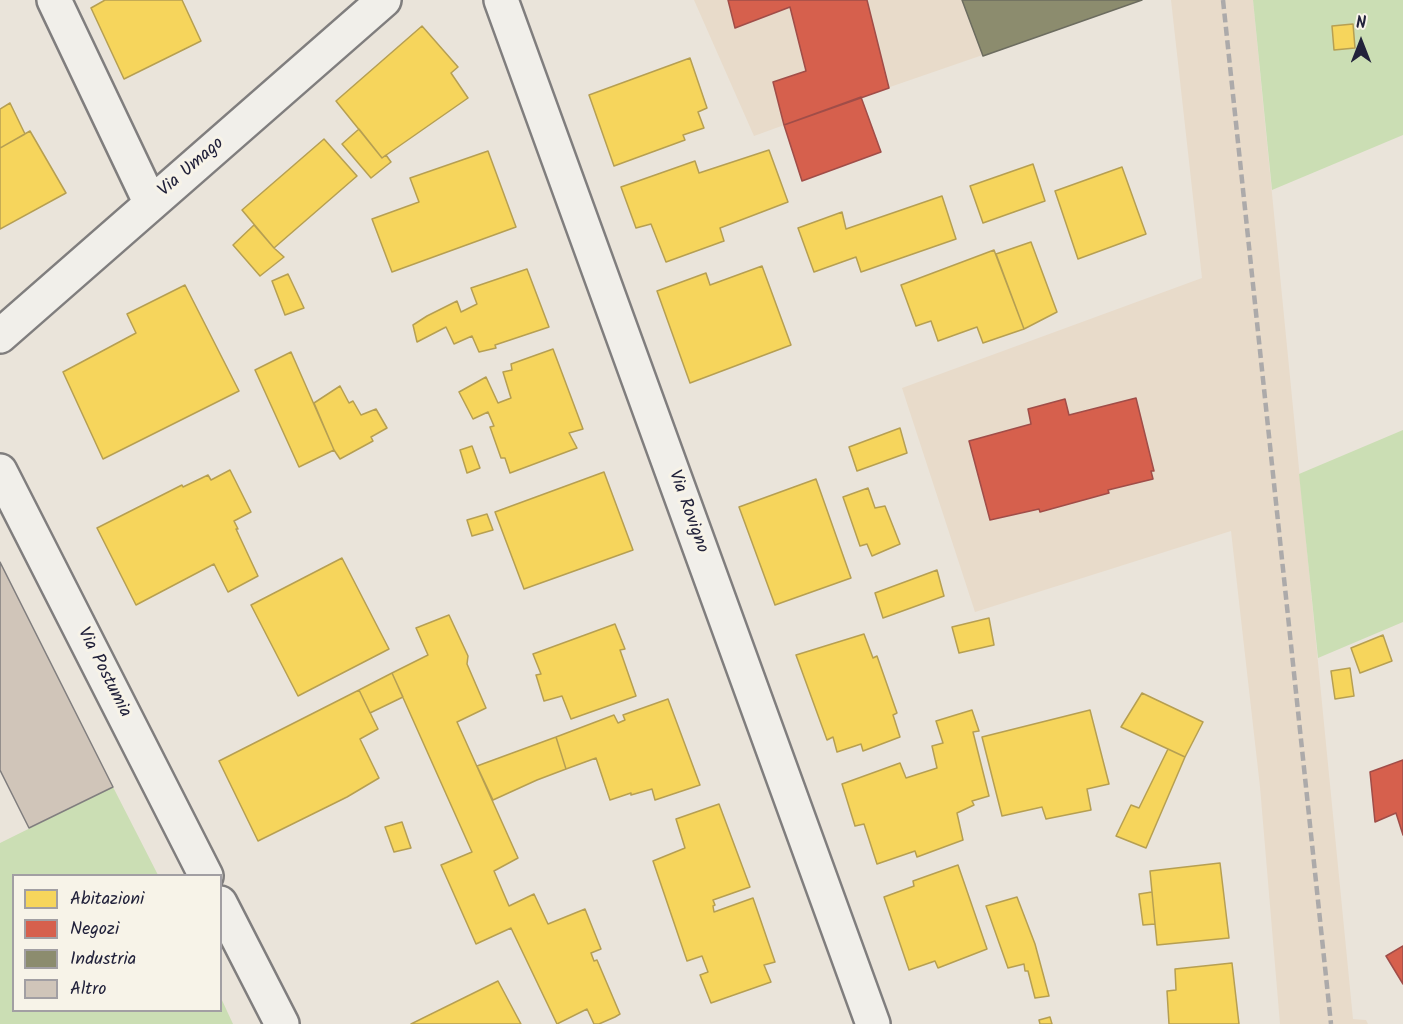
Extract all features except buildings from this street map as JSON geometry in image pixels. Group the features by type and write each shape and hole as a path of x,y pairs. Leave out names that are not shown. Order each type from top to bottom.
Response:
{"street":[{"path":"54,0 151,204"},
{"name":"Via Umago","path":"0,336 384,0"},
{"name":"Via Rovigno","path":"501,0 873,1024"},
{"name":"Via Postumia","path":"0,471 205,874"},
{"path":"222,907 282,1024"}],"shaded area":[{"path":"694,0 1142,0 754,136"},
{"path":"1171,0 1253,0 1353,1019 1366,1020 1368,1024 1280,1024 1260,787 1231,531 975,612 902,388 1202,278"}],"green space":[{"path":"1253,0 1403,0 1403,135 1272,190"},
{"path":"1403,430 1403,622 1318,658 1299,474"},
{"path":"113,787 157,874 12,874 12,1012 222,1012 222,1000 233,1024 0,1024 0,843"}],"railway":[{"path":"1223,0 1331,1024"}]}
